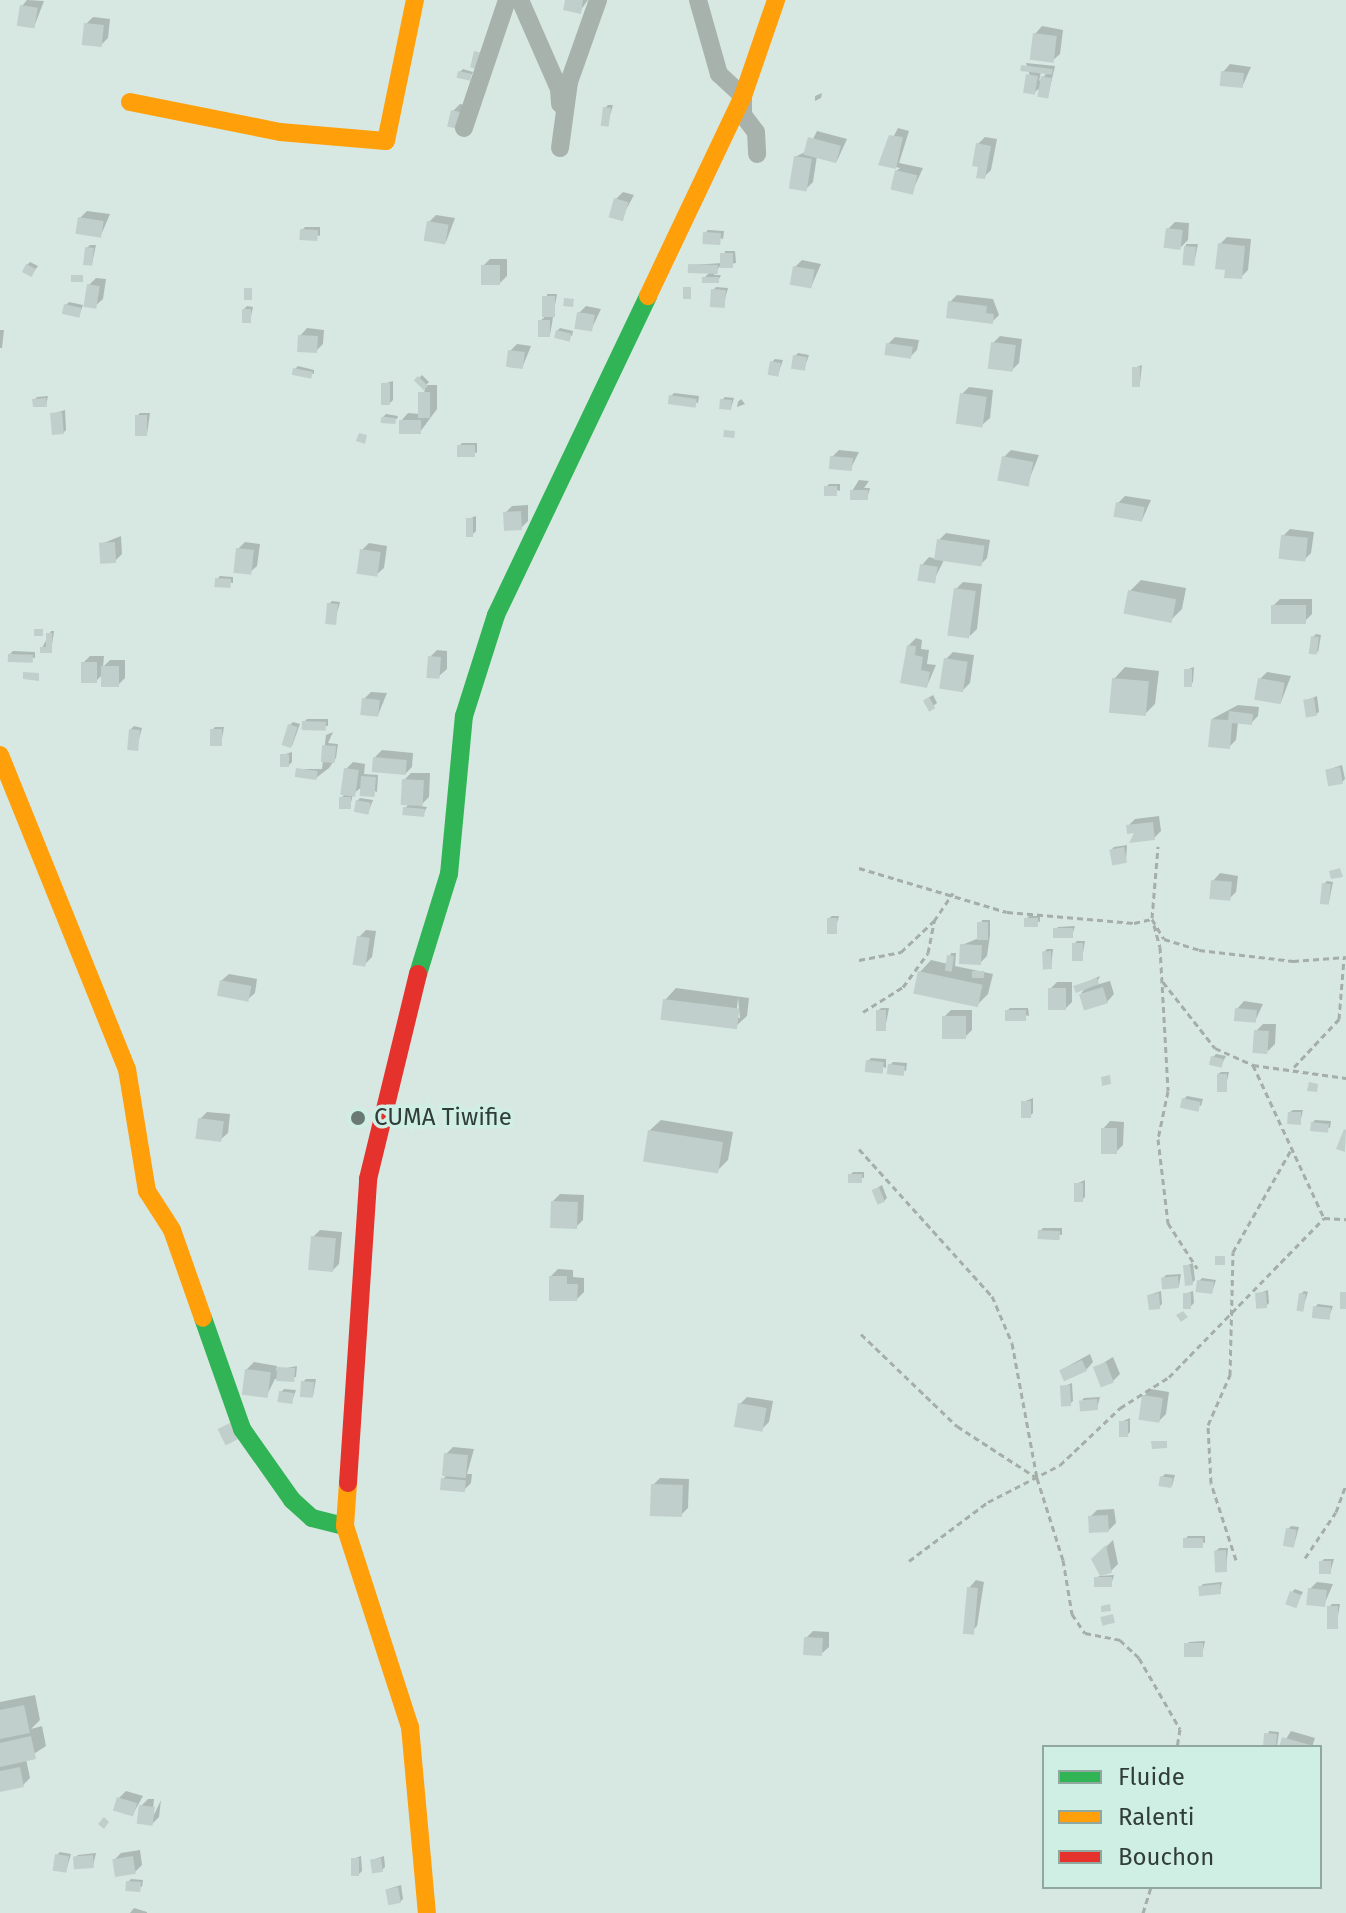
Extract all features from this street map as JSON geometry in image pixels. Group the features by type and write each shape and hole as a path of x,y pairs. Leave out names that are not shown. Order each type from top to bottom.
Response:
{"street":[{"path":"130,102 280,132 386,141 415,0"},
{"path":"464,128 507,0"},
{"path":"520,0 559,89 560,148"},
{"path":"561,113 598,0"},
{"path":"698,0 719,74 743,96 743,115 756,132 757,154"},
{"path":"427,1913 410,1727 345,1526 368,1179 417,978 449,874 464,716 496,615 743,96 776,0"},
{"path":"0,755 127,1069 147,1191 172,1230 242,1429 292,1500 312,1518 345,1526"}],"path":[{"path":"1158,846 1152,919 1162,981 1168,1091 1158,1139 1168,1223 1197,1268"},
{"path":"859,868 953,893 1007,912 1134,923 1152,919"},
{"path":"859,960 901,952 934,921 953,893"},
{"path":"1152,919 1164,939 1199,950 1293,961 1345,958 1339,1019 1294,1067"},
{"path":"863,1012 903,987 928,953 934,921"},
{"path":"1162,981 1215,1048 1253,1065 1294,1067 1346,1078"},
{"path":"1253,1065 1324,1218"},
{"path":"859,1149 992,1296 1012,1343 1037,1478 1063,1560 1072,1614 1085,1633 1120,1640 1139,1658 1180,1729 1177,1745"},
{"path":"1236,1560 1211,1483 1208,1425 1230,1375 1233,1252 1291,1150"},
{"path":"909,1561 951,1526 1060,1465 1143,1390 1169,1377 1324,1218 1346,1219"},
{"path":"861,1334 957,1426 1037,1478"},
{"path":"1305,1558 1336,1512 1346,1485"},
{"path":"1143,1913 1150,1889"}],"building":[{"path":"565,0 583,0 581,14 563,10"},
{"path":"20,5 38,8 34,29 17,26"},
{"path":"84,23 104,25 102,47 82,45"},
{"path":"1033,33 1057,36 1054,63 1030,60"},
{"path":"474,51 483,53 479,70 470,68"},
{"path":"1021,65 1053,69 1052,75 1020,71"},
{"path":"458,71 472,74 470,81 457,78"},
{"path":"1221,71 1244,73 1243,88 1220,86"},
{"path":"1026,74 1038,76 1035,95 1023,93"},
{"path":"1041,76 1052,78 1048,99 1037,97"},
{"path":"603,107 611,108 609,127 601,126"},
{"path":"451,110 468,114 464,130 447,127"},
{"path":"889,135 903,137 896,169 878,165"},
{"path":"808,137 841,146 836,163 803,154"},
{"path":"976,143 991,146 985,179 976,178 978,167 972,166"},
{"path":"794,156 812,159 807,191 789,189"},
{"path":"895,170 917,175 913,195 891,189"},
{"path":"614,198 628,202 623,221 608,217"},
{"path":"78,217 104,221 101,238 75,234"},
{"path":"427,221 449,225 445,245 424,241"},
{"path":"1166,228 1183,230 1180,250 1164,248"},
{"path":"300,229 318,230 317,241 299,240"},
{"path":"703,232 721,233 720,245 702,244"},
{"path":"1218,243 1245,246 1242,279 1224,278 1225,270 1215,269"},
{"path":"1184,246 1196,247 1194,266 1182,265"},
{"path":"85,247 94,248 92,266 83,265"},
{"path":"720,253 733,253 733,268 720,268"},
{"path":"26,264 36,269 32,277 22,272"},
{"path":"688,264 718,265 718,274 688,273"},
{"path":"481,265 500,265 500,285 481,285"},
{"path":"793,266 815,270 811,289 790,285"},
{"path":"71,275 83,275 83,282 71,282"},
{"path":"702,277 719,277 719,283 702,283"},
{"path":"87,284 100,286 96,309 83,307"},
{"path":"683,287 691,287 691,299 683,299"},
{"path":"244,288 252,288 252,300 244,300"},
{"path":"711,289 726,290 725,308 710,307"},
{"path":"542,296 555,296 555,317 542,317"},
{"path":"564,298 574,299 573,307 563,306"},
{"path":"948,301 987,306 986,313 994,314 993,324 946,318"},
{"path":"64,304 82,308 79,318 62,314"},
{"path":"242,309 251,309 251,323 242,323"},
{"path":"577,312 595,315 592,332 574,329"},
{"path":"538,320 550,320 550,337 538,337"},
{"path":"556,330 572,334 570,342 554,338"},
{"path":"298,335 318,336 317,353 297,352"},
{"path":"991,342 1016,345 1013,372 988,369"},
{"path":"886,343 913,347 911,359 884,355"},
{"path":"508,350 525,352 523,369 506,367"},
{"path":"793,355 807,357 805,371 791,369"},
{"path":"770,361 781,363 778,377 768,375"},
{"path":"1132,367 1140,367 1140,387 1132,387"},
{"path":"293,368 313,372 311,379 292,375"},
{"path":"418,376 428,386 424,390 414,380"},
{"path":"381,383 390,383 390,405 381,405"},
{"path":"418,392 430,392 430,418 418,418"},
{"path":"960,393 987,397 982,427 956,424"},
{"path":"669,395 697,399 695,408 668,404"},
{"path":"46,398 47,407 33,407 32,399"},
{"path":"720,399 732,400 731,410 719,409"},
{"path":"62,412 64,434 52,435 50,413"},
{"path":"135,415 147,415 147,436 135,436"},
{"path":"381,417 396,418 396,424 381,423"},
{"path":"399,420 421,420 421,434 399,434"},
{"path":"724,430 735,431 734,438 723,437"},
{"path":"359,433 367,435 365,444 356,441"},
{"path":"457,445 475,445 475,457 457,457"},
{"path":"830,456 853,458 852,471 829,469"},
{"path":"1002,456 1033,462 1029,487 997,481"},
{"path":"824,486 837,486 837,496 824,496"},
{"path":"850,490 868,490 868,500 850,500"},
{"path":"1116,502 1145,507 1142,522 1113,517"},
{"path":"521,511 522,530 504,531 503,512"},
{"path":"466,518 473,518 473,537 466,537"},
{"path":"1281,535 1308,538 1305,562 1278,559"},
{"path":"937,539 985,546 982,566 934,560"},
{"path":"115,542 116,563 100,564 99,543"},
{"path":"236,548 254,550 251,575 233,573"},
{"path":"360,549 381,552 377,577 357,574"},
{"path":"920,564 938,567 935,584 917,581"},
{"path":"215,578 231,579 230,588 214,587"},
{"path":"954,588 976,591 969,639 947,636"},
{"path":"1128,590 1176,599 1172,623 1123,614"},
{"path":"327,603 338,604 336,625 325,624"},
{"path":"1271,605 1306,605 1306,624 1271,624"},
{"path":"34,629 43,629 43,636 34,636"},
{"path":"46,633 52,633 52,653 40,653 40,647 46,647"},
{"path":"1311,636 1319,637 1317,655 1309,654"},
{"path":"907,645 916,646 915,655 923,657 921,670 930,672 927,688 900,683"},
{"path":"8,654 33,655 33,663 8,662"},
{"path":"428,656 441,657 439,679 426,678"},
{"path":"944,658 968,662 963,692 939,689"},
{"path":"81,662 97,662 97,683 81,683"},
{"path":"101,666 119,666 119,687 101,687"},
{"path":"1184,669 1192,669 1192,687 1184,687"},
{"path":"23,672 39,673 39,681 23,679"},
{"path":"1112,678 1149,681 1146,716 1109,713"},
{"path":"1258,678 1285,683 1281,704 1254,700"},
{"path":"929,697 935,708 929,712 923,700"},
{"path":"362,698 380,700 378,717 360,715"},
{"path":"1314,698 1317,716 1306,717 1303,700"},
{"path":"1229,711 1253,714 1252,725 1232,723 1230,749 1208,747 1211,719 1228,720"},
{"path":"302,721 326,722 326,731 302,730"},
{"path":"288,724 298,727 291,748 282,745"},
{"path":"129,729 140,730 138,751 127,750"},
{"path":"210,729 222,729 222,746 210,746"},
{"path":"322,745 336,746 335,763 321,762"},
{"path":"280,754 289,754 289,767 280,767"},
{"path":"373,757 407,760 406,775 372,772"},
{"path":"1340,767 1343,784 1328,786 1325,770"},
{"path":"296,768 318,771 317,780 295,777"},
{"path":"344,768 359,770 355,797 340,795"},
{"path":"361,776 376,777 375,797 360,796"},
{"path":"402,779 424,780 423,806 401,805"},
{"path":"339,797 351,797 351,809 339,809"},
{"path":"356,800 371,803 368,815 354,812"},
{"path":"403,807 425,809 424,817 402,815"},
{"path":"1153,822 1155,840 1129,843 1134,833 1127,834 1126,825"},
{"path":"1124,847 1127,863 1112,866 1109,850"},
{"path":"1340,868 1343,877 1331,879 1329,871"},
{"path":"1211,880 1232,882 1230,901 1209,899"},
{"path":"1322,883 1331,884 1329,905 1320,904"},
{"path":"827,918 837,918 837,934 827,934"},
{"path":"1024,918 1038,918 1038,927 1024,927"},
{"path":"977,922 988,922 988,940 977,940"},
{"path":"1053,928 1073,928 1073,938 1053,938"},
{"path":"357,936 370,938 365,967 352,965"},
{"path":"1072,943 1083,943 1083,961 1072,961"},
{"path":"960,944 982,945 981,965 959,964"},
{"path":"1042,951 1051,951 1052,969 1043,969"},
{"path":"947,955 954,956 952,972 945,971"},
{"path":"918,971 983,985 978,1007 913,993"},
{"path":"972,971 984,971 984,978 972,978"},
{"path":"1097,978 1099,984 1076,993 1073,986"},
{"path":"220,980 251,986 248,1002 217,996"},
{"path":"1103,987 1108,1003 1084,1011 1079,994"},
{"path":"1048,988 1066,988 1066,1010 1048,1010"},
{"path":"663,999 739,1008 737,1029 660,1020"},
{"path":"1235,1008 1257,1010 1256,1023 1234,1021"},
{"path":"876,1010 886,1010 886,1031 876,1031"},
{"path":"1005,1010 1026,1010 1026,1021 1005,1021"},
{"path":"942,1016 966,1016 966,1039 942,1039"},
{"path":"1254,1030 1269,1031 1267,1054 1252,1053"},
{"path":"1211,1056 1224,1059 1222,1068 1209,1065"},
{"path":"866,1060 884,1062 883,1074 865,1072"},
{"path":"888,1064 905,1066 904,1076 887,1074"},
{"path":"1217,1074 1227,1074 1227,1092 1217,1092"},
{"path":"1110,1075 1111,1084 1102,1086 1101,1077"},
{"path":"1309,1082 1318,1084 1317,1092 1307,1091"},
{"path":"1182,1098 1201,1102 1199,1112 1180,1108"},
{"path":"1021,1101 1031,1101 1031,1118 1021,1118"},
{"path":"1288,1112 1301,1112 1301,1125 1287,1124"},
{"path":"198,1118 224,1121 221,1142 195,1139"},
{"path":"1311,1122 1329,1124 1328,1133 1310,1131"},
{"path":"1101,1128 1117,1128 1117,1154 1101,1154"},
{"path":"648,1130 723,1142 718,1173 643,1162"},
{"path":"1346,1130 1345,1152 1336,1149"},
{"path":"848,1174 862,1174 862,1183 848,1183"},
{"path":"1074,1183 1083,1183 1083,1202 1074,1202"},
{"path":"879,1187 885,1202 878,1205 872,1190"},
{"path":"551,1201 578,1202 577,1229 550,1228"},
{"path":"1038,1230 1060,1231 1059,1240 1038,1239"},
{"path":"311,1236 336,1238 333,1272 308,1270"},
{"path":"1215,1256 1225,1256 1225,1265 1215,1265"},
{"path":"1183,1265 1190,1265 1193,1285 1185,1286"},
{"path":"549,1276 567,1276 567,1284 578,1284 577,1301 549,1301"},
{"path":"1178,1276 1179,1288 1162,1289 1161,1277"},
{"path":"1197,1280 1214,1282 1212,1294 1196,1292"},
{"path":"1266,1292 1267,1308 1256,1309 1255,1293"},
{"path":"1340,1292 1346,1292 1346,1309 1340,1309"},
{"path":"1159,1293 1160,1309 1149,1310 1147,1295"},
{"path":"1183,1293 1191,1293 1191,1309 1183,1309"},
{"path":"1299,1293 1306,1294 1303,1312 1296,1311"},
{"path":"1313,1306 1331,1308 1330,1320 1312,1318"},
{"path":"1183,1311 1188,1317 1181,1322 1176,1315"},
{"path":"1082,1360 1087,1371 1064,1381 1059,1370"},
{"path":"1106,1362 1114,1383 1101,1388 1093,1367"},
{"path":"277,1367 295,1368 294,1382 276,1381"},
{"path":"245,1369 271,1372 268,1398 242,1395"},
{"path":"301,1381 314,1382 313,1398 300,1397"},
{"path":"1070,1385 1071,1406 1061,1406 1060,1386"},
{"path":"279,1391 294,1393 292,1404 277,1402"},
{"path":"1142,1395 1163,1398 1159,1423 1139,1420"},
{"path":"1097,1399 1098,1410 1080,1412 1079,1401"},
{"path":"738,1403 767,1408 762,1432 734,1427"},
{"path":"1119,1421 1128,1421 1128,1437 1119,1437"},
{"path":"230,1423 238,1439 226,1445 218,1429"},
{"path":"1151,1441 1167,1441 1167,1448 1152,1449"},
{"path":"444,1453 468,1455 466,1478 442,1476"},
{"path":"1160,1476 1173,1478 1171,1488 1158,1486"},
{"path":"441,1478 466,1480 465,1492 440,1490"},
{"path":"651,1484 683,1485 682,1517 650,1516"},
{"path":"1108,1515 1109,1532 1089,1533 1088,1516"},
{"path":"1286,1528 1297,1530 1294,1548 1283,1546"},
{"path":"1183,1538 1203,1538 1203,1548 1183,1548"},
{"path":"1106,1545 1112,1573 1100,1576 1091,1559"},
{"path":"1226,1550 1227,1572 1215,1573 1214,1551"},
{"path":"1319,1561 1331,1561 1331,1574 1319,1574"},
{"path":"1094,1577 1112,1577 1112,1587 1094,1587"},
{"path":"1220,1584 1221,1594 1199,1596 1198,1586"},
{"path":"967,1587 978,1588 974,1635 963,1634"},
{"path":"1308,1588 1327,1590 1325,1607 1306,1605"},
{"path":"1290,1591 1301,1595 1296,1608 1285,1604"},
{"path":"1110,1604 1111,1611 1101,1612 1101,1606"},
{"path":"1327,1606 1338,1606 1338,1629 1327,1629"},
{"path":"1113,1614 1115,1623 1102,1626 1100,1617"},
{"path":"804,1637 823,1638 822,1656 803,1655"},
{"path":"1184,1643 1203,1643 1203,1657 1184,1657"},
{"path":"24,1705 30,1733 0,1739 0,1710"},
{"path":"1264,1733 1277,1734 1276,1745 1263,1745"},
{"path":"31,1736 36,1759 0,1767 0,1743"},
{"path":"1282,1737 1310,1745 1280,1745"},
{"path":"20,1767 24,1787 0,1792 0,1771"},
{"path":"117,1797 137,1803 133,1817 113,1810"},
{"path":"139,1805 155,1807 153,1826 137,1824"},
{"path":"104,1817 109,1822 104,1829 98,1824"},
{"path":"55,1854 69,1856 66,1873 53,1871"},
{"path":"93,1855 94,1868 74,1869 73,1856"},
{"path":"133,1856 136,1874 115,1877 112,1859"},
{"path":"351,1858 359,1858 359,1876 351,1876"},
{"path":"381,1858 383,1872 372,1873 370,1860"},
{"path":"126,1881 141,1882 140,1892 125,1891"},
{"path":"398,1887 401,1903 388,1905 385,1889"}],"traffic: fast":[{"path":"418,974 449,874 464,716 496,615 648,296"},
{"path":"203,1318 242,1429 292,1500 312,1518 345,1526"}],"traffic: slow":[{"path":"130,102 280,132 386,141 415,0"},
{"path":"648,296 743,96 776,0"},
{"path":"0,755 127,1069 147,1191 172,1230 203,1318"},
{"path":"348,1483 345,1526 410,1727 427,1913"}],"traffic: jam":[{"path":"348,1483 368,1179 418,974"}],"place":[{"name":"CUMA Tiwifie","path":"358,1118"}]}
